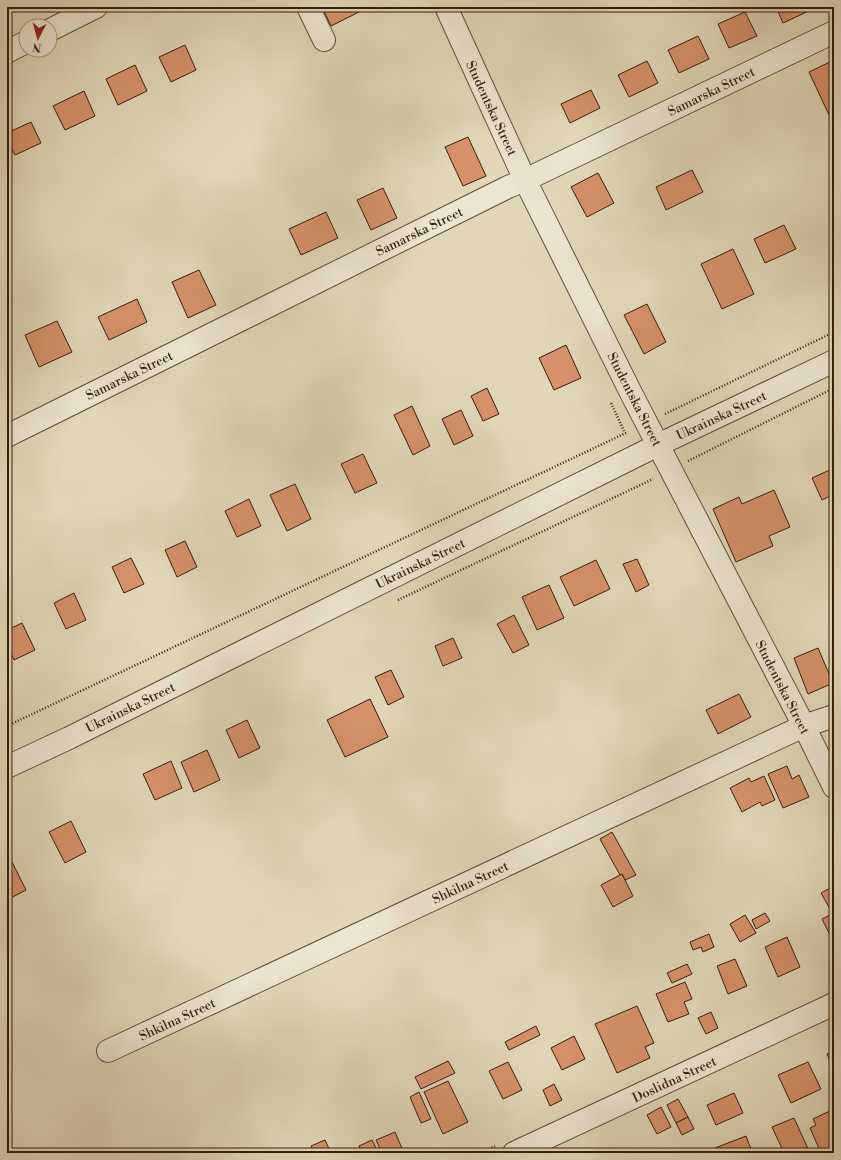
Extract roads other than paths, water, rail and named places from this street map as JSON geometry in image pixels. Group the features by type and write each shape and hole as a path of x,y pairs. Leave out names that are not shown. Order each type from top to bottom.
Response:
{"street":[{"path":"58,26 96,7"},
{"path":"308,7 324,40"},
{"name":"Studentska Street","path":"446,7 525,180 658,445 804,726 834,787"},
{"name":"Samarska Street","path":"7,436 501,190 525,180 834,32"},
{"path":"7,52 18,46"},
{"name":"Ukrainska Street","path":"7,767 69,738 658,445 834,361"},
{"name":"Shkilna Street","path":"108,1051 804,726 834,716"},
{"name":"Doslidna Street","path":"514,1153 834,1004"}]}
